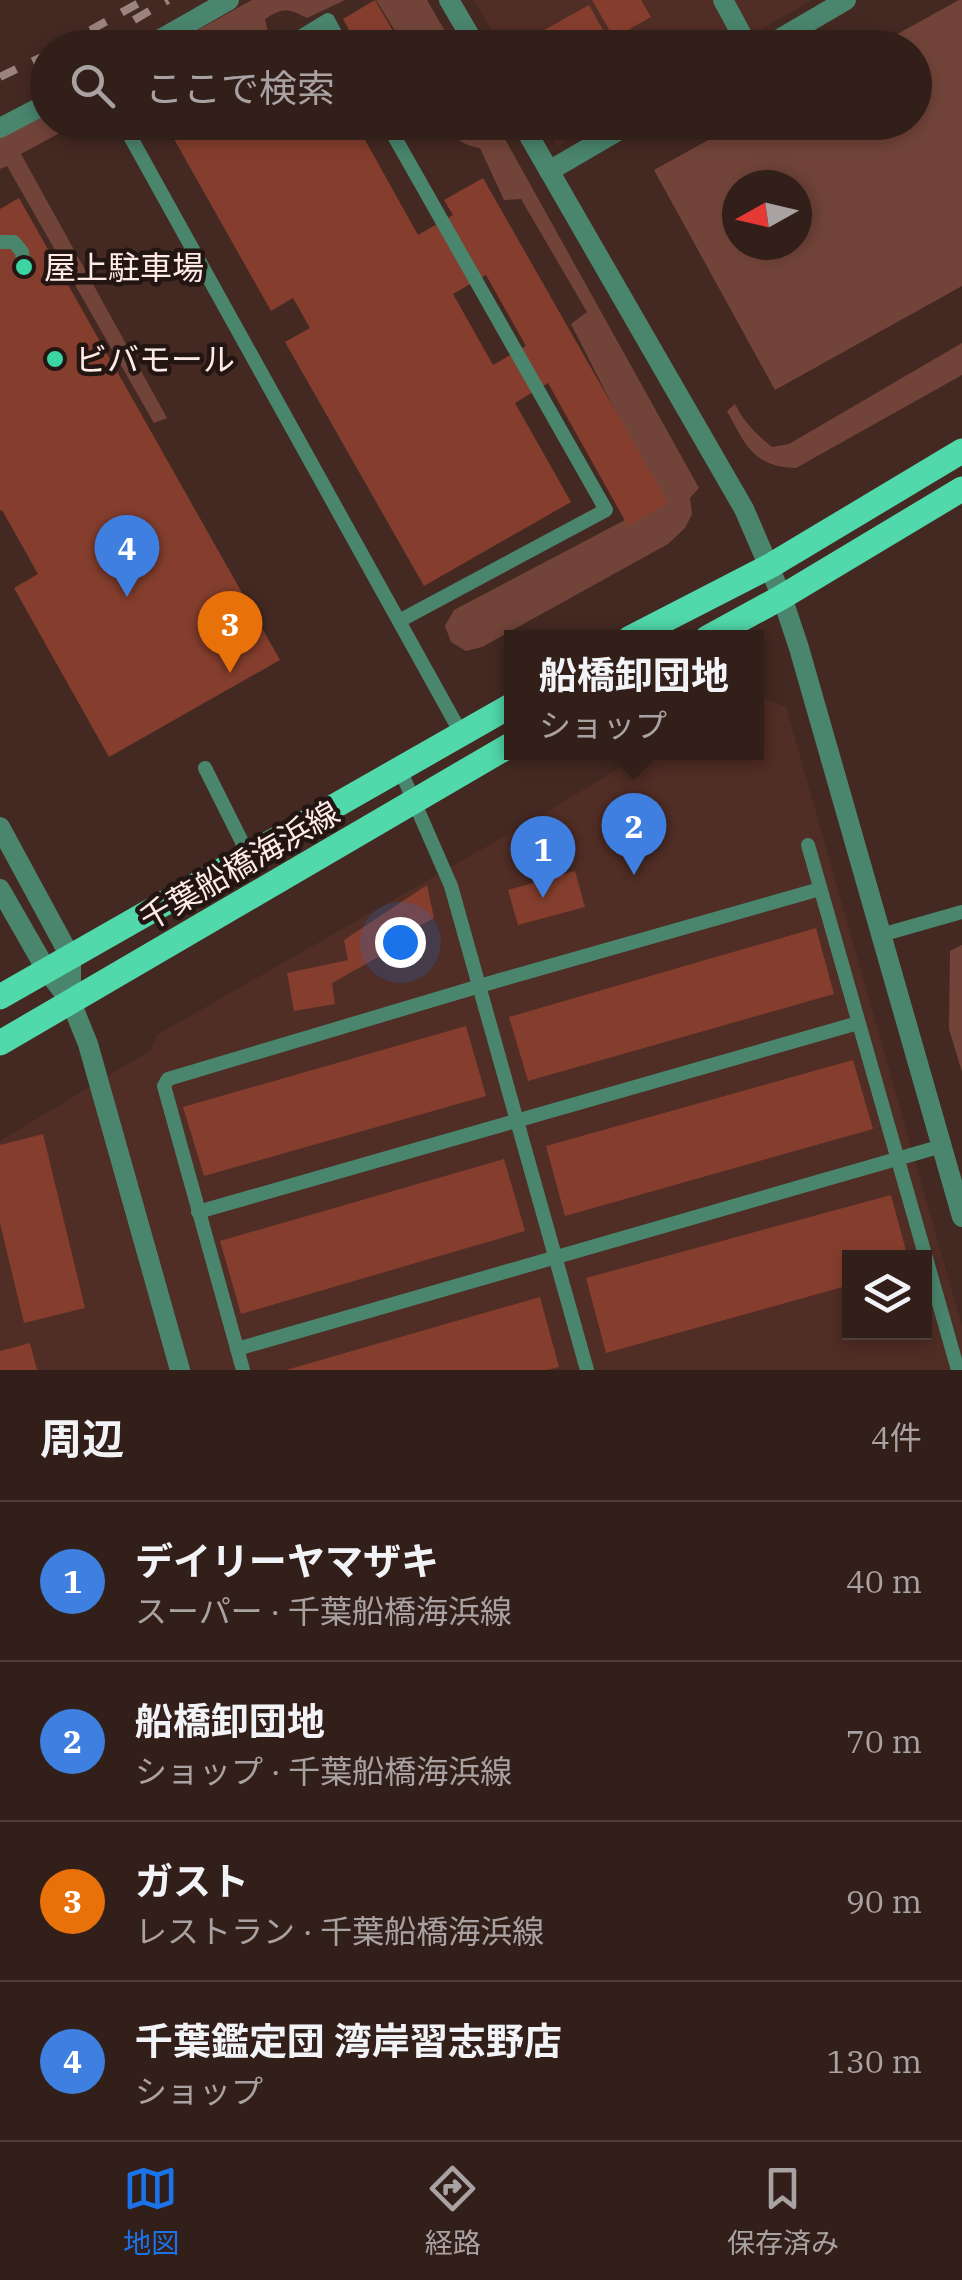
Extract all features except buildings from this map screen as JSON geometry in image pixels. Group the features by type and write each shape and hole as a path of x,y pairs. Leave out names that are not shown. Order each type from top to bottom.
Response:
{"main road":[{"path":"646,630 770,566 962,452"},
{"path":"722,630 962,490"},
{"name":"千葉船橋海浜線","path":"0,997 504,709"},
{"name":"千葉船橋海浜線","path":"0,1042 504,749"}],"street":[{"path":"176,30 229,0"},
{"path":"449,0 466,30"},
{"path":"722,0 738,30"},
{"path":"795,30 846,0"},
{"path":"0,128 30,112"},
{"path":"532,140 744,509 770,566 962,1217"},
{"path":"549,170 602,140"},
{"path":"0,827 71,958 72,1002"},
{"path":"0,889 47,971 72,1002 88,1044 180,1370"}],"lane":[{"path":"312,30 328,20 334,30"},
{"path":"132,140 461,733"},
{"path":"396,140 606,510 399,621"},
{"path":"0,242 14,242 22,252 24,267"},
{"path":"205,768 249,856"},
{"path":"399,768 451,886 586,1370"},
{"path":"808,844 958,1370"},
{"path":"242,1370 164,1086 168,1079 820,889"},
{"path":"880,935 962,912"},
{"path":"198,1212 858,1023"},
{"path":"236,1349 942,1146"}],"shaded area":[{"path":"252,0 345,0 307,18 281,11 265,19 268,30 198,30"},
{"path":"376,0 427,0 444,30 395,30"},
{"path":"474,0 812,0 761,30 491,30"},
{"path":"962,0 962,286 775,390 654,170 708,140 932,140 932,30 905,30"},
{"path":"30,120 30,140 47,140 21,154 167,418 154,423 7,166 0,169 0,137"},
{"path":"460,140 505,140 699,488 690,498 692,514 685,528 668,544 513,630 504,630 504,635 482,647 466,651 451,642 445,626 454,610 661,501 571,324 587,312 521,199 504,200 480,148"},
{"path":"962,343 962,375 796,468 770,463 752,452 727,411 735,404 772,447 789,444"},
{"path":"764,698 786,707 962,1326 962,1370 0,1370 0,1141 151,1050 157,1035 633,760 764,760"},
{"path":"962,945 962,1072 949,1029 950,951"}],"railway":[{"path":"91,30 144,0"},
{"path":"134,20 168,0"},
{"path":"0,77 30,63"}],"place":[{"name":"屋上駐車場","path":"24,267"},
{"name":"ビバモール","path":"55,359"},
{"name":"千葉鑑定団 湾岸習志野店","path":"127,597"},
{"name":"ガスト","path":"230,673"},
{"name":"船橋卸団地","path":"634,875"},
{"name":"デイリーヤマザキ","path":"543,898"}]}
